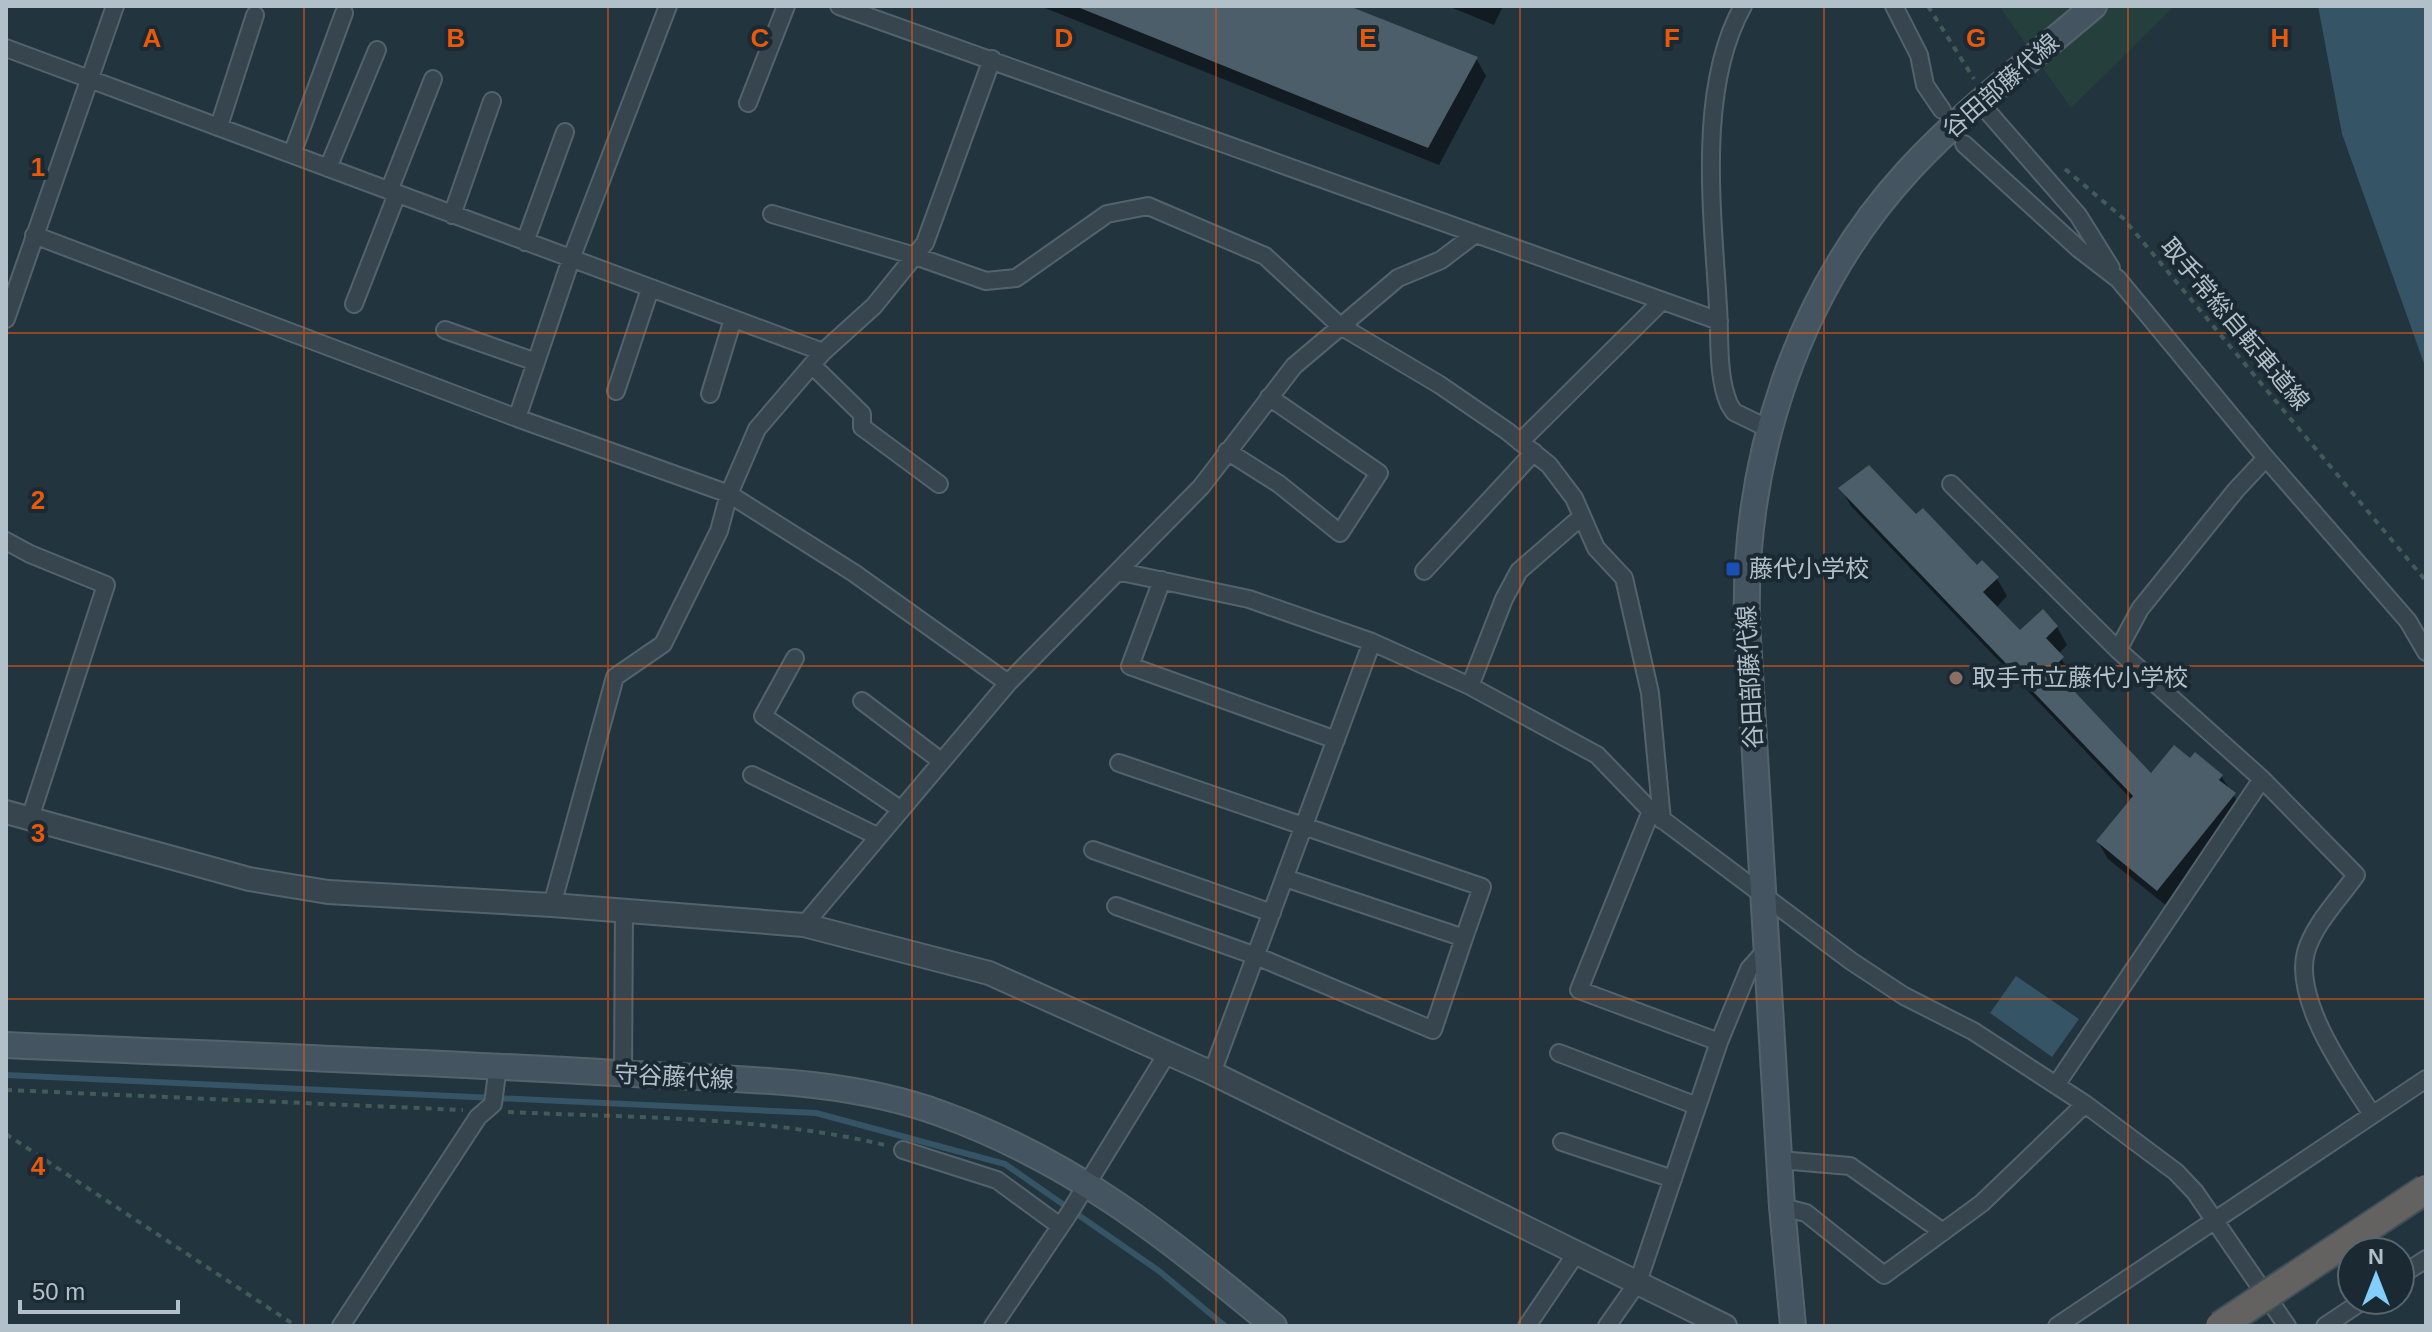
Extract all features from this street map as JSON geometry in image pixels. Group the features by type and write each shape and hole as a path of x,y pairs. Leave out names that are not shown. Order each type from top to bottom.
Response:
{"highway":[{"path":"2220,1326 2426,1189"}],"main road":[{"name":"谷田部藤代線","path":"1793,1326 1782,1207 1762,892 1746,583 1757,482 1769,429 1811,316 1853,239 1908,170 1980,95 2028,62 2094,6"},
{"name":"守谷藤代線","path":"6,1045 498,1066 846,1089 940,1112 1014,1144 1086,1182 1161,1232 1274,1326"}],"street":[{"path":"6,319 87,77 115,6"},
{"path":"517,418 571,259 668,6"},
{"path":"748,103 786,6"},
{"path":"1743,6 1720,64 1715,108 1712,167 1719,321 1729,404 1734,412 1769,429"},
{"path":"1894,6 1919,55 1925,85 1942,110"},
{"path":"848,8 1719,321"},
{"path":"292,154 344,13"},
{"path":"219,126 255,15"},
{"path":"6,48 733,319 817,359 862,414 862,427 939,484"},
{"path":"328,168 377,50"},
{"path":"552,905 615,677 663,644 719,531 729,494 757,429 817,359 874,306 925,243 992,59"},
{"path":"354,304 433,79"},
{"path":"1980,95 2078,215 2118,279 2266,458 2408,621 2426,652"},
{"path":"452,215 492,101"},
{"path":"525,242 565,132"},
{"path":"1964,144 2079,249 2118,279"},
{"path":"772,214 915,256 986,281 1016,278 1107,214 1148,206 1265,256 1339,325 1440,385 1549,465 1574,498 1580,518 1596,548 1624,578 1650,693 1656,815 1579,990 1719,1042"},
{"path":"34,235 517,418 729,494 854,573 1008,683"},
{"path":"804,925 1008,683 1121,572 1201,487 1294,366 1398,278 1441,260 1474,235"},
{"path":"616,391 650,289"},
{"path":"1424,571 1527,447 1661,302"},
{"path":"710,394 733,319"},
{"path":"445,330 536,362"},
{"path":"1227,451 1279,484 1340,533 1379,473 1269,397"},
{"path":"2118,650 2140,609 2236,490 2266,458"},
{"path":"1951,484 2118,650 2262,779 2356,875 2312,937 2305,955 2305,979 2329,1050 2372,1114"},
{"path":"1470,686 1504,599 1519,571 1580,518"},
{"path":"6,541 106,585 30,818"},
{"path":"1121,572 1249,599 1372,642 1470,686 1597,755 1656,815 1851,961 1904,996 1973,1031 2085,1104 2176,1172 2213,1218 2287,1326"},
{"path":"1162,580 1130,666 1336,740"},
{"path":"1212,1073 1372,642"},
{"path":"795,658 763,716 900,809"},
{"path":"862,701 941,761"},
{"path":"1116,906 1256,956 1433,1030 1482,887 1305,824 1119,763"},
{"path":"752,775 877,836"},
{"path":"2056,1085 2262,779"},
{"path":"6,812 249,879 328,892 552,905 804,925 989,973 1212,1073 1725,1326"},
{"path":"1093,850 1272,913"},
{"path":"1285,878 1464,938"},
{"path":"623,1074 624,911"},
{"path":"1607,1326 1638,1282 1719,1042 1749,969 1766,950"},
{"path":"993,1326 1060,1226 1168,1052"},
{"path":"1559,1053 1697,1106"},
{"path":"341,1326 485,1111 493,1104 498,1066"},
{"path":"2057,1326 2213,1218 2426,1079"},
{"path":"1782,1207 1806,1213 1884,1275 1982,1203 2085,1104"},
{"path":"1562,1142 1673,1179"},
{"path":"903,1150 997,1180 1060,1226"},
{"path":"1780,1160 1850,1166 1943,1232"},
{"path":"1527,1326 1577,1252"}],"path":[{"path":"1928,6 1980,95"},
{"name":"取手常総自転車道線","path":"2061,166 2123,218 2426,581"},
{"path":"6,1090 718,1122 855,1138 903,1150"},
{"path":"6,1134 296,1326"}],"green space":[{"path":"1999,6 2175,6 2071,108"}],"water":[{"path":"2318,6 2426,6 2426,369 2342,134"},
{"path":"2016,976 2079,1019 2052,1057 1990,1013"}],"building":[{"path":"1075,6 1349,6 1478,57 1428,148"},
{"path":"1869,465 1916,514 1923,508 1977,565 1982,560 1999,577 1983,592 2020,630 2043,609 2058,626 2046,638 2064,657 2058,663 2066,670 2060,676 2151,773 2174,745 2190,758 2195,752 2223,775 2219,780 2236,793 2157,891 2096,841 2133,796 1838,488"}],"waterway":[{"path":"6,1075 816,1113 1005,1164 1159,1271 1225,1326"}],"place":[{"name":"藤代小学校","path":"1733,569"},
{"name":"取手市立藤代小学校","path":"1956,678"}]}
